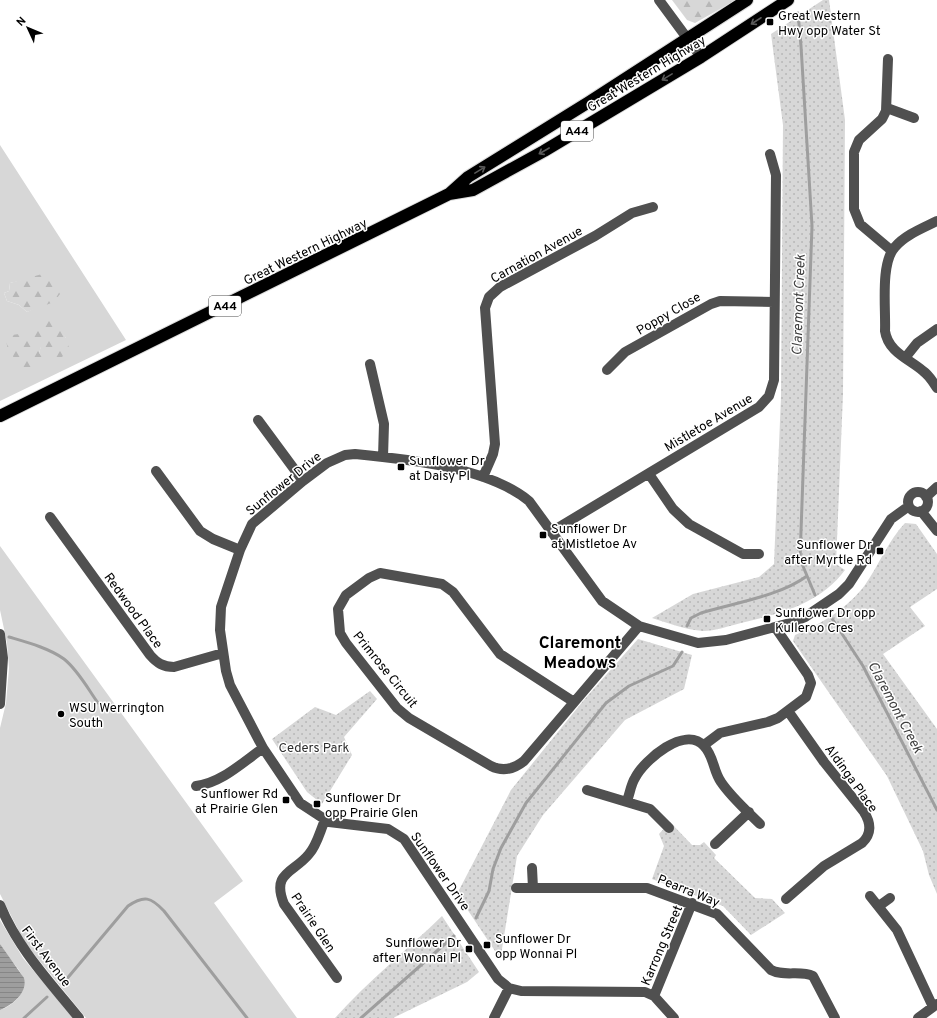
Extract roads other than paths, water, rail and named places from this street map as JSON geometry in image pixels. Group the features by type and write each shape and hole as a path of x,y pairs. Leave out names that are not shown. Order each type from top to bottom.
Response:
{"highway":[{"name":"Great Western Highway","path":"0,416 449,194 468,177 589,102 747,0"},
{"name":"Great Western Highway","path":"449,194 473,190 544,151 701,57 788,0"}],"street":[{"path":"659,0 701,57"},
{"path":"888,59 887,108 882,119 862,136 855,147 853,156 854,209 860,224 892,251"},
{"path":"887,108 914,118"},
{"name":"Mistletoe Avenue","path":"551,532 760,407 767,400 773,388 774,380 776,175 770,154"},
{"name":"Carnation Avenue","path":"483,477 493,454 495,444 485,308 489,297 500,287 594,236 632,213 653,207"},
{"path":"937,221 905,238 892,251 886,267 886,336 892,348 926,373 937,388"},
{"name":"Poppy Close","path":"607,370 625,352 711,304 720,301 774,302"},
{"path":"905,358 917,343 937,329"},
{"path":"370,364 384,424 383,457"},
{"path":"258,420 303,481"},
{"name":"Sunflower Drive","path":"509,988 498,979 404,839 388,829 333,823 325,820 300,803 263,748 230,685 223,653 220,614 240,550 252,524 327,463 345,455 415,460 483,477 525,498 535,508 598,597 639,626 698,643 720,641 775,627 805,617 839,594 855,577 891,519 909,506"},
{"path":"156,471 200,531 213,539 240,550"},
{"path":"649,474 673,509 689,524 743,554 759,554"},
{"path":"926,497 937,487"},
{"path":"921,511 927,505 926,497 921,493 915,493 908,500 909,506 913,510 921,511 937,531"},
{"name":"Redwood Place","path":"50,517 150,655 158,663 174,667 223,653"},
{"name":"Primrose Circuit","path":"574,702 500,654 453,592 442,584 380,574 369,578 346,595 340,603 337,613 343,638 400,711 408,718 495,768 508,769 521,763 574,702 639,626"},
{"path":"704,745 717,735 771,721 788,711 806,697 811,683 808,675 775,627"},
{"path":"0,634 0,704"},
{"name":"Aldinga Place","path":"786,899 824,866 862,843 867,838 870,828 869,820 864,812 824,762 788,711"},
{"path":"627,801 635,777 661,750 672,744 685,740 697,741 704,745 711,756 720,781 760,824"},
{"path":"196,786 207,785 217,780 263,748"},
{"path":"587,790 650,809 669,828"},
{"path":"716,844 749,812"},
{"name":"Prairie Glen","path":"325,820 309,855 287,872 283,878 281,890 284,904 337,978"},
{"path":"532,868 533,888"},
{"name":"Pearra Way","path":"516,888 647,888 692,903 722,918 772,970 777,972 803,973 813,976 820,986 835,1018"},
{"path":"870,896 897,930 935,1005 918,1018"},
{"path":"879,906 890,898"},
{"name":"Karrong Street","path":"654,996 692,903"},
{"name":"First Avenue","path":"0,905 9,926 32,961 79,1018"},
{"path":"494,1018 509,988 522,991 636,990 654,996 674,1018"}],"waterway":[{"name":"Claremont Creek","path":"798,13 812,226 800,559 815,595"},
{"path":"687,626 691,618 701,613 770,594 784,589 807,576"},
{"name":"Claremont Creek","path":"831,617 863,666 937,810"},
{"path":"9,637 30,643 64,659 78,674 98,703"},
{"path":"476,918 489,891 493,869 501,848 526,803 606,703 629,686 673,666 682,652"},
{"path":"65,981 128,906 139,900 147,899 151,900 164,911 247,1018"},
{"path":"361,1018 454,936"},
{"path":"24,1018 47,997"}],"place":[{"name":"Great Western Hwy opp Water St","path":"770,22"},
{"name":"Sunflower Dr at Daisy Pl","path":"401,467"},
{"name":"Sunflower Dr at Mistletoe Av","path":"543,535"},
{"name":"Sunflower Dr after Myrtle Rd","path":"880,551"},
{"name":"Sunflower Dr opp Kulleroo Cres","path":"767,619"},
{"name":"WSU Werrington South","path":"61,714"},
{"name":"Sunflower Rd at Prairie Glen","path":"286,800"},
{"name":"Sunflower Dr opp Prairie Glen","path":"317,804"},
{"name":"Sunflower Dr opp Wonnai Pl","path":"487,945"},
{"name":"Sunflower Dr after Wonnai Pl","path":"469,949"}],"district":[{"name":"Claremont Meadows","path":"580,652"}],"park label":[{"name":"Ceders Park","path":"314,747"}]}
